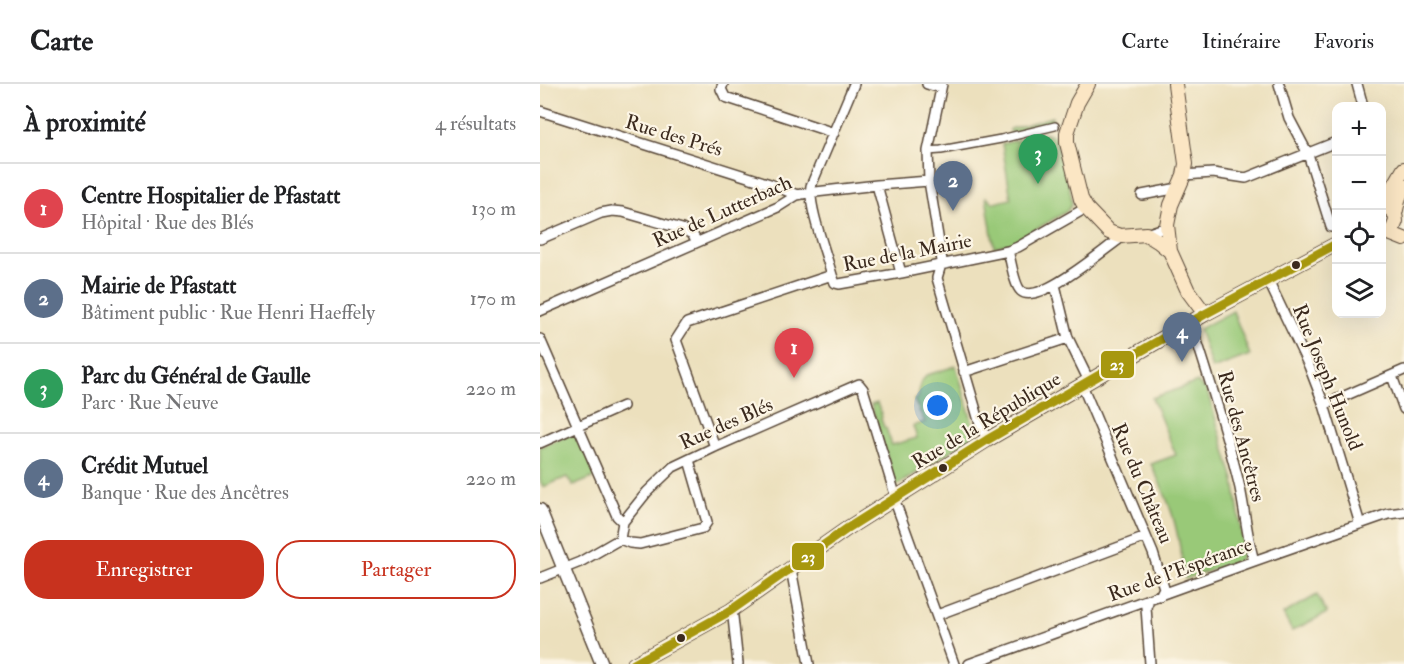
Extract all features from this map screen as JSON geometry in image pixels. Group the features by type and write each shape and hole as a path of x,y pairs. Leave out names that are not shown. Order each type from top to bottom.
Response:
{"main road":[{"path":"1088,84 1072,114 1067,133 1067,143 1081,199 1086,208 1109,232 1120,236 1146,234 1170,250"},
{"path":"1175,84 1186,164 1184,175 1171,205 1167,225 1170,250 1188,291 1205,314"},
{"path":"1386,200 1404,169"},
{"path":"1393,226 1399,197 1404,186"},
{"path":"1386,208 1389,209 1393,226 1404,239"},
{"name":"Rue de la République","path":"634,664 730,611 895,498 987,440 1205,314 1332,246"},
{"path":"1188,291 1191,322"}],"street":[{"path":"723,84 721,89 725,97 834,133"},
{"path":"832,275 810,193 854,84"},
{"path":"927,84 941,86 928,151 929,181 942,261 937,278 980,424 987,440"},
{"path":"1278,84 1289,118 1308,154 1331,227"},
{"path":"1359,85 1362,102"},
{"name":"Rue des Prés","path":"540,111 770,183 797,195"},
{"path":"928,151 1001,139 1055,126"},
{"path":"1184,175 1213,173 1246,178 1332,144"},
{"name":"Rue de Lutterbach","path":"540,311 778,207 797,195 929,181"},
{"path":"877,185 901,273"},
{"path":"1142,195 1177,189"},
{"name":"Rue de la Mairie","path":"715,447 676,340 687,323 832,275 835,283 839,284 1008,251 1086,208"},
{"path":"540,239 601,213 612,211 682,229 692,234 697,242"},
{"path":"1146,234 1167,225"},
{"path":"1008,251 1018,288 1024,294 1032,294 1064,280 1118,240 1120,236"},
{"name":"Rue Joseph Hunold","path":"1268,280 1309,366 1324,405 1360,524"},
{"name":"Rue du Château","path":"1055,285 1068,338 1153,553 1164,588 1160,596"},
{"name":"Rue des Ancêtres","path":"1191,322 1240,489 1248,542 1254,561"},
{"path":"964,372 1068,338"},
{"path":"540,339 617,516 623,522"},
{"path":"1324,405 1404,370"},
{"path":"1392,376 1404,410"},
{"name":"Rue des Blés","path":"620,539 623,522 647,492 674,467 859,384 863,389 895,498"},
{"path":"540,443 623,406"},
{"path":"540,578 580,562 620,539 640,544 703,528 706,522 688,460"},
{"path":"895,498 954,664"},
{"path":"540,510 602,664"},
{"name":"Rue de l'Espérance","path":"969,664 1388,514 1404,512"},
{"path":"936,615 1146,537"},
{"path":"789,569 792,574 809,664"},
{"path":"1149,600 1146,607 1150,664"},
{"path":"730,611 733,617 738,664"}],"green space":[{"path":"1052,117 1053,122 1012,133 1010,131 1010,129"},
{"path":"1046,133 1056,137 1072,205 1066,212 1012,243 994,247 986,197 994,203 1011,199 1002,144"},
{"path":"1233,311 1250,355 1212,369 1199,329"},
{"path":"956,366 976,435 896,486 871,405 877,403 892,445 917,438 913,426 925,422 914,400 918,398 921,382 927,375"},
{"path":"1198,382 1202,388 1206,387 1234,480 1244,550 1239,561 1185,579 1173,517 1151,464 1176,455 1152,398"},
{"path":"572,434 577,435 597,476 573,486 567,477 543,487 540,480 540,447"},
{"path":"1317,595 1327,613 1292,631 1283,614"}],"transit line":[{"name":"23","path":"634,664 730,611 848,528 987,440 1205,314 1332,246"}],"place":[{"name":"Parc du Général de Gaulle","path":"1038,184"},
{"name":"Mairie de Pfastatt","path":"953,211"},
{"name":"Crédit Mutuel","path":"1182,362"},
{"name":"Centre Hospitalier de Pfastatt","path":"794,378"}]}
